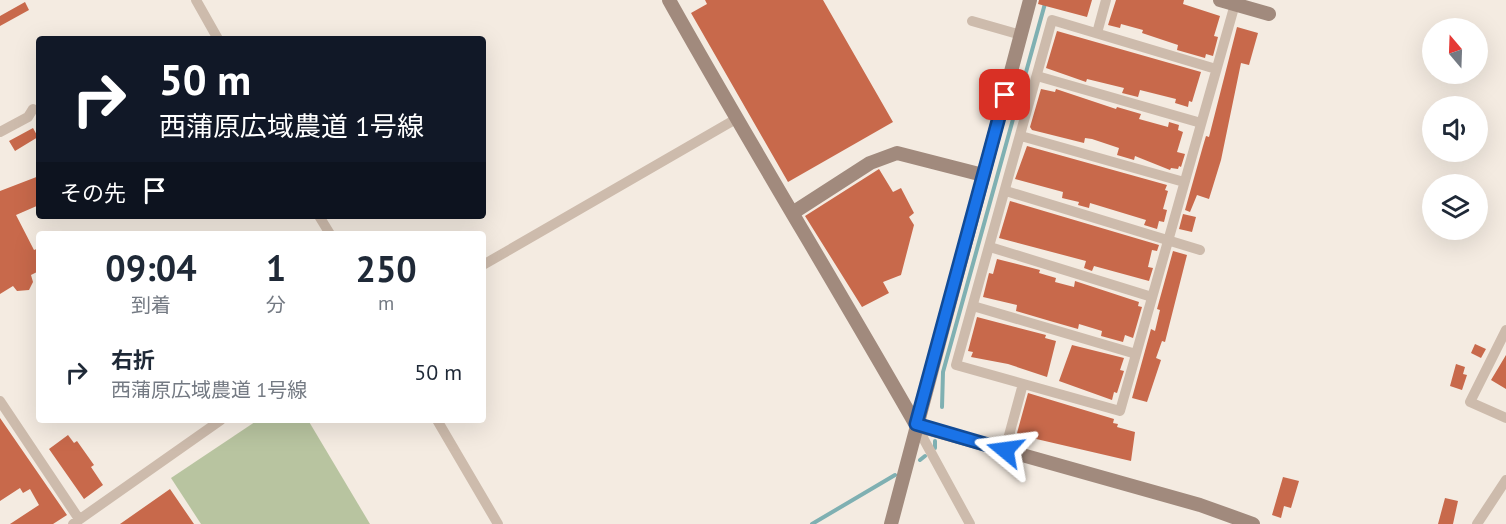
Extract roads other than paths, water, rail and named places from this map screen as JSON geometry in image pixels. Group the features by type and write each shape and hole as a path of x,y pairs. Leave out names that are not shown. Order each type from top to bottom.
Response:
{"street":[{"path":"196,0 216,36"},
{"path":"669,0 736,119 794,212 916,424 970,524"},
{"path":"891,524 1030,0"},
{"path":"1097,33 1106,0"},
{"path":"1220,0 1269,14"},
{"path":"1216,69 1052,20 956,365 1119,411 1235,4"},
{"path":"972,21 1021,34"},
{"path":"1037,76 1201,123"},
{"path":"0,132 28,117 33,109"},
{"path":"486,263 736,119"},
{"path":"1021,136 1184,182"},
{"path":"794,212 870,163 897,153 983,175"},
{"path":"1006,191 1200,250"},
{"path":"990,247 1152,297"},
{"path":"973,306 1136,354"},
{"path":"1506,330 1470,402 1506,418"},
{"path":"1005,450 1023,384"},
{"path":"0,401 76,522 217,423"},
{"path":"439,423 498,524"},
{"path":"916,424 1200,505 1253,524"},
{"path":"1477,524 1506,480"}],"waterway":[{"path":"942,407 943,372 1046,0"},
{"path":"935,441 935,448"},
{"path":"920,460 925,456"},
{"path":"812,524 895,475"}]}
